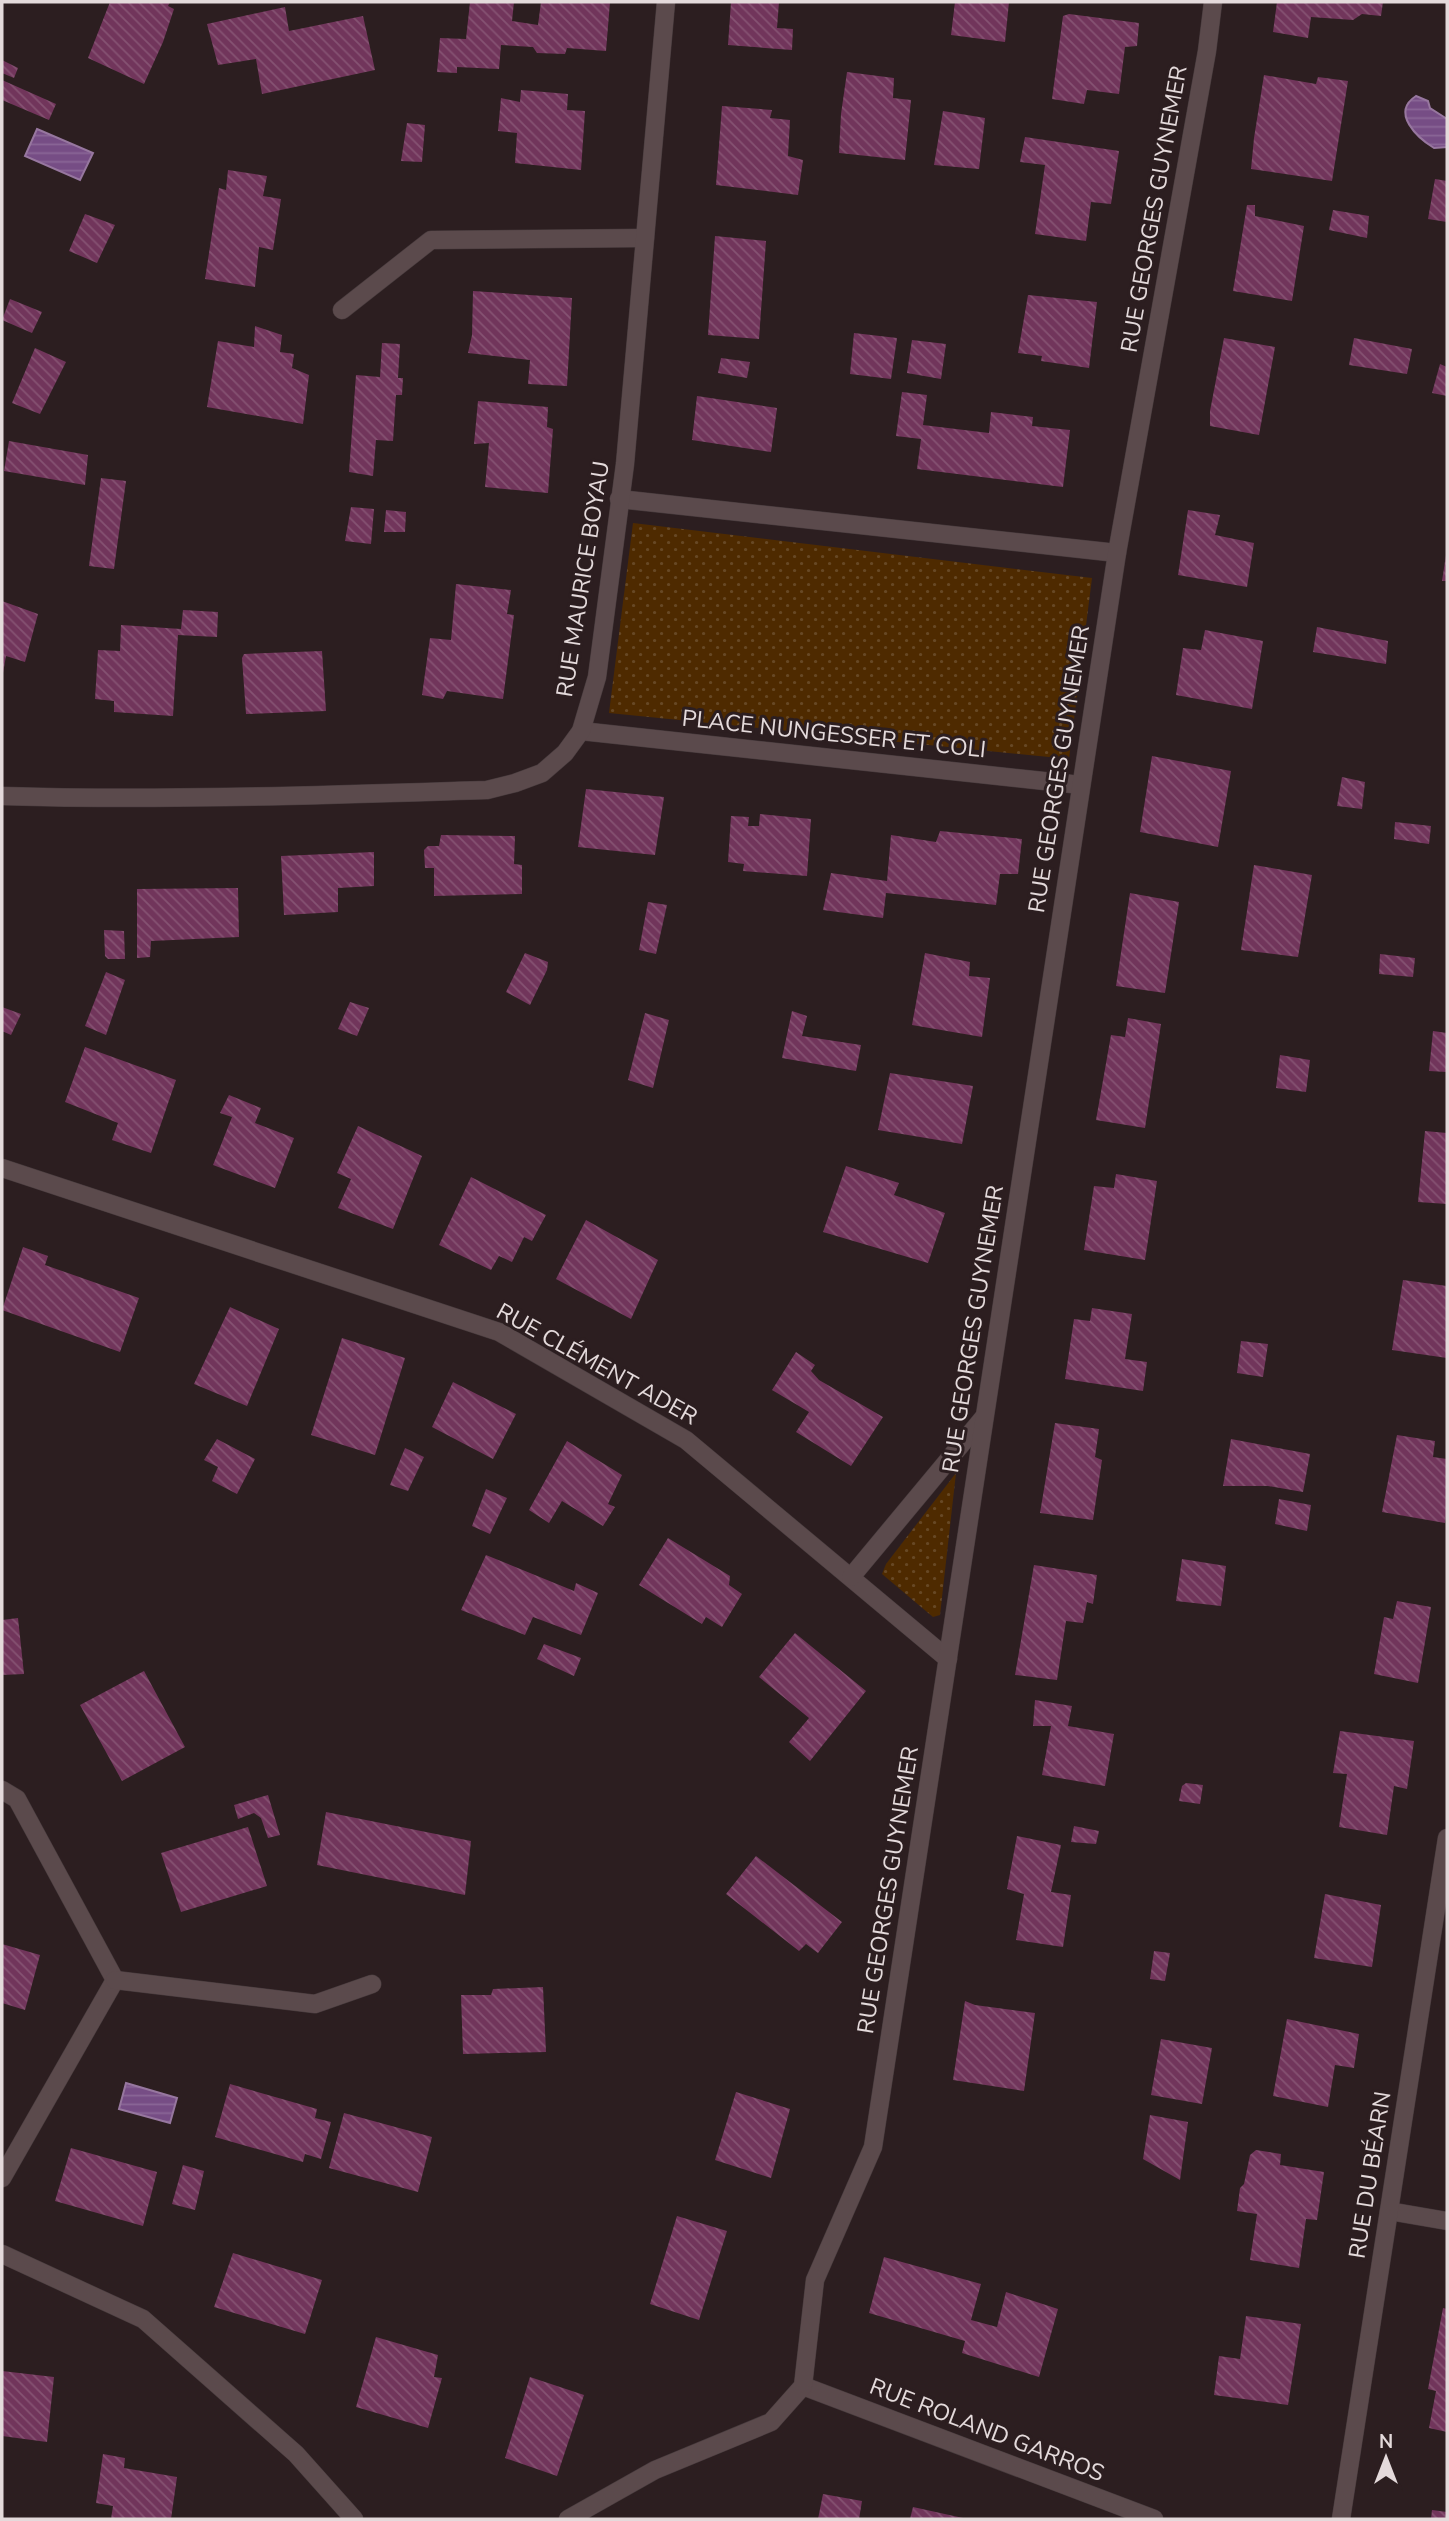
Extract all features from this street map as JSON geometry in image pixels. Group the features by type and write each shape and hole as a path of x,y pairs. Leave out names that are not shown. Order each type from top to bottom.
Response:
{"street":[{"name":"RUE MAURICE BOYAU","path":"2,796 83,799 487,789 542,773 565,753 581,731 597,677 625,464 666,2"},
{"name":"RUE GEORGES GUYNEMER","path":"803,2386 815,2280 873,2147 1116,553 1207,51 1213,2"},
{"path":"342,310 431,240 645,238"},
{"path":"620,499 1116,553"},
{"name":"PLACE NUNGESSER ET COLI","path":"581,731 1081,785"},
{"name":"RUE CLÉMENT ADER","path":"2,1168 499,1332 686,1440 948,1659"},
{"path":"851,1577 984,1417"},
{"path":"2,1790 17,1799 115,1980"},
{"name":"RUE DU BÉARN","path":"1341,2519 1447,1838"},
{"path":"115,1980 315,2004 372,1984"},
{"path":"2,2178 115,1980"},
{"path":"1389,2211 1447,2221"},
{"path":"2,2254 143,2319 296,2454 354,2519"},
{"path":"568,2519 655,2470 771,2422 803,2386"},
{"name":"RUE ROLAND GARROS","path":"803,2386 1154,2519"}],"shaded area":[{"path":"1416,96 1428,101 1430,108 1447,119 1447,147 1434,148 1409,125 1406,110"},
{"path":"37,129 93,153 80,180 25,156"},
{"path":"633,523 1092,578 1069,759 609,713"},
{"path":"956,1473 940,1615 933,1617 882,1574 886,1564"},
{"path":"126,2083 177,2098 170,2123 119,2109"}],"building":[{"path":"110,2 170,2 168,6 174,9 144,84 88,58"},
{"path":"470,2 514,2 512,21 538,25 541,2 610,2 606,51 567,48 565,54 537,53 533,47 501,45 499,69 457,67 457,73 437,72 440,38 466,39"},
{"path":"731,2 779,2 777,28 793,29 792,50 728,45"},
{"path":"955,2 1009,2 1005,42 951,35"},
{"path":"1277,2 1383,2 1381,16 1362,14 1353,20 1311,17 1308,38 1273,32"},
{"path":"285,7 289,31 363,16 375,70 262,94 256,59 218,65 207,24"},
{"path":"1069,14 1139,23 1137,46 1125,47 1119,94 1087,90 1084,104 1052,99 1063,16"},
{"path":"2,60 18,68 14,78 2,73"},
{"path":"847,72 894,78 893,98 911,100 905,160 839,153"},
{"path":"1264,75 1316,84 1318,77 1348,81 1332,181 1251,169"},
{"path":"2,80 56,104 49,120 2,100"},
{"path":"521,90 568,94 567,110 585,111 581,170 515,163 517,133 498,131 501,98 520,102"},
{"path":"722,106 772,110 770,118 790,120 788,156 803,160 798,195 716,185"},
{"path":"943,111 985,118 979,169 934,165"},
{"path":"407,123 425,125 422,162 401,161"},
{"path":"1025,137 1119,151 1111,204 1091,202 1086,241 1035,234 1045,165 1020,162"},
{"path":"228,170 267,176 263,196 281,199 273,250 259,247 255,287 205,279 219,188 226,190"},
{"path":"1435,179 1447,181 1447,222 1428,219"},
{"path":"1247,205 1255,205 1255,216 1304,226 1292,301 1233,291"},
{"path":"1333,210 1369,216 1367,238 1329,230"},
{"path":"85,214 115,225 97,263 69,251"},
{"path":"715,236 766,241 759,339 708,335"},
{"path":"473,291 572,298 567,386 528,384 530,360 468,353 472,335"},
{"path":"1028,295 1097,302 1089,368 1041,361 1042,356 1018,353"},
{"path":"10,299 42,312 32,333 2,320"},
{"path":"255,326 282,335 280,352 294,354 292,368 309,375 303,424 207,407 218,341 254,347"},
{"path":"854,333 897,338 891,379 850,374"},
{"path":"1224,338 1275,347 1259,435 1210,426 1210,411"},
{"path":"1354,338 1412,349 1407,374 1349,365"},
{"path":"912,340 946,344 941,379 907,373"},
{"path":"382,343 400,344 398,378 403,378 402,395 396,395 393,441 376,440 373,476 349,472 356,375 380,377"},
{"path":"35,348 66,362 40,414 12,403"},
{"path":"721,358 750,362 747,378 718,373"},
{"path":"1440,364 1447,367 1447,396 1432,393"},
{"path":"902,392 927,395 923,425 989,433 991,412 1033,417 1032,426 1070,430 1063,487 917,469 921,439 896,436"},
{"path":"697,396 777,408 771,452 692,440"},
{"path":"478,401 548,407 547,427 553,429 548,493 485,487 489,443 474,444"},
{"path":"9,441 88,455 85,485 4,471"},
{"path":"101,478 126,481 114,569 89,566"},
{"path":"351,507 374,509 371,544 345,541"},
{"path":"386,510 406,512 405,532 384,532"},
{"path":"1188,510 1220,515 1215,535 1254,543 1247,587 1178,575"},
{"path":"1446,555 1447,581 1442,581"},
{"path":"456,584 511,590 507,614 514,615 503,699 447,691 443,699 422,695 430,638 451,640"},
{"path":"2,601 38,614 25,662 6,656 3,673"},
{"path":"183,610 218,612 217,637 178,635 173,716 114,712 114,701 95,699 98,650 120,651 121,625 181,629"},
{"path":"1317,627 1388,641 1386,664 1313,652"},
{"path":"1205,630 1263,641 1252,709 1176,695 1183,648 1201,650"},
{"path":"322,651 326,711 246,714 242,658 244,654"},
{"path":"1152,756 1231,771 1218,847 1140,832"},
{"path":"1342,777 1365,782 1362,809 1337,806"},
{"path":"586,789 664,797 655,855 578,847"},
{"path":"760,814 811,819 807,876 743,871 744,864 728,862 731,816 749,817 748,826 759,826"},
{"path":"1395,822 1431,826 1429,844 1394,839"},
{"path":"940,831 1022,839 1018,874 1000,874 996,905 886,893 883,918 823,910 831,873 887,881 891,835 936,842"},
{"path":"441,835 515,836 514,864 522,865 522,894 434,896 434,868 425,868 424,850 428,846 439,846"},
{"path":"374,852 374,886 338,888 338,912 284,915 281,856"},
{"path":"1254,865 1312,875 1298,957 1241,950"},
{"path":"238,888 239,937 151,941 150,957 137,958 137,889"},
{"path":"1130,893 1179,902 1165,993 1116,986"},
{"path":"648,902 667,905 656,954 639,950"},
{"path":"104,930 124,931 125,959 108,959 105,956"},
{"path":"525,953 548,962 547,970 530,1005 506,992"},
{"path":"925,953 970,962 969,976 990,978 982,1037 912,1025"},
{"path":"1380,954 1415,958 1413,977 1379,974"},
{"path":"106,972 125,980 106,1035 85,1026"},
{"path":"350,1002 369,1008 357,1036 338,1029"},
{"path":"2,1007 21,1014 11,1035 2,1031"},
{"path":"792,1011 807,1016 802,1036 861,1045 856,1071 782,1058"},
{"path":"645,1013 669,1020 653,1088 628,1080"},
{"path":"1128,1018 1161,1024 1145,1128 1096,1120 1111,1035 1125,1037"},
{"path":"1433,1031 1447,1033 1447,1072 1429,1071"},
{"path":"85,1047 176,1080 151,1153 112,1140 118,1123 65,1102"},
{"path":"1280,1055 1310,1060 1306,1092 1276,1088"},
{"path":"890,1073 973,1086 962,1144 878,1130"},
{"path":"229,1095 261,1108 255,1123 294,1138 275,1188 213,1165 232,1117 220,1113"},
{"path":"358,1126 422,1156 393,1229 338,1208 351,1179 337,1173"},
{"path":"1425,1131 1447,1133 1447,1204 1418,1202"},
{"path":"846,1166 899,1183 894,1195 945,1213 928,1263 823,1232"},
{"path":"1116,1174 1157,1181 1145,1260 1084,1250 1094,1186 1114,1188"},
{"path":"471,1177 546,1215 532,1241 524,1237 512,1262 499,1256 491,1270 439,1245"},
{"path":"586,1220 658,1260 631,1319 556,1279"},
{"path":"23,1247 48,1256 45,1265 139,1298 120,1352 2,1310"},
{"path":"1403,1280 1447,1286 1447,1358 1392,1350"},
{"path":"230,1307 279,1329 247,1406 194,1384"},
{"path":"1092,1308 1132,1314 1125,1359 1147,1362 1143,1391 1065,1379 1074,1319 1090,1321"},
{"path":"342,1338 405,1358 375,1455 311,1435"},
{"path":"1241,1341 1268,1344 1263,1377 1237,1373"},
{"path":"796,1352 815,1365 811,1371 819,1380 883,1417 851,1466 796,1432 809,1412 772,1390"},
{"path":"453,1382 516,1414 493,1459 432,1427"},
{"path":"1055,1423 1099,1429 1095,1457 1102,1460 1093,1520 1040,1513"},
{"path":"1397,1435 1435,1441 1433,1457 1447,1459 1445,1523 1382,1512"},
{"path":"217,1439 255,1459 237,1494 212,1481 218,1467 204,1460"},
{"path":"1231,1439 1310,1454 1303,1492 1268,1486 1223,1486"},
{"path":"567,1441 622,1475 608,1504 615,1507 603,1526 562,1501 549,1523 529,1510"},
{"path":"405,1448 424,1457 408,1491 390,1485"},
{"path":"486,1489 507,1498 490,1534 472,1526"},
{"path":"1279,1499 1311,1505 1307,1531 1275,1524"},
{"path":"668,1538 730,1576 729,1585 742,1594 722,1627 706,1617 702,1624 639,1585"},
{"path":"486,1555 574,1591 576,1583 598,1593 581,1635 533,1617 525,1635 461,1610"},
{"path":"1182,1559 1226,1566 1221,1606 1176,1601"},
{"path":"1034,1565 1097,1575 1093,1604 1087,1602 1083,1623 1066,1621 1057,1680 1015,1675"},
{"path":"1397,1601 1431,1607 1418,1683 1374,1674 1384,1617 1393,1619"},
{"path":"18,1618 24,1674 2,1675 2,1620"},
{"path":"795,1633 866,1691 810,1761 789,1742 809,1718 759,1677"},
{"path":"544,1644 581,1658 574,1676 537,1659"},
{"path":"144,1671 185,1747 122,1781 80,1705"},
{"path":"1035,1700 1072,1706 1068,1726 1114,1734 1105,1786 1042,1775 1051,1726 1033,1726"},
{"path":"1340,1731 1414,1741 1407,1789 1394,1786 1387,1835 1339,1827 1347,1774 1333,1773"},
{"path":"1186,1783 1203,1785 1200,1804 1179,1801 1182,1786"},
{"path":"268,1795 280,1835 268,1838 261,1818 254,1813 238,1819 234,1805"},
{"path":"326,1812 471,1841 465,1895 317,1865"},
{"path":"1074,1826 1099,1831 1096,1844 1071,1842"},
{"path":"248,1827 267,1886 181,1912 161,1853"},
{"path":"1017,1836 1061,1845 1051,1892 1071,1895 1063,1947 1016,1940 1024,1894 1007,1889"},
{"path":"756,1856 842,1922 818,1953 806,1944 799,1951 726,1894"},
{"path":"1325,1894 1381,1905 1372,1967 1314,1958"},
{"path":"2,1944 40,1955 25,2010 2,2003"},
{"path":"1154,1951 1170,1953 1165,1981 1150,1979"},
{"path":"543,1987 546,2052 463,2054 461,1995 491,1995 493,1989"},
{"path":"965,2001 975,2005 1035,2013 1024,2091 953,2080"},
{"path":"1287,2019 1359,2034 1354,2068 1335,2065 1328,2107 1273,2096"},
{"path":"1161,2039 1212,2048 1202,2104 1151,2095"},
{"path":"230,2084 317,2109 315,2118 331,2122 321,2159 305,2154 303,2162 215,2137"},
{"path":"736,2092 790,2109 771,2178 715,2160"},
{"path":"344,2113 432,2137 418,2192 329,2168"},
{"path":"1150,2115 1188,2122 1180,2180 1143,2159"},
{"path":"71,2148 157,2172 143,2226 55,2201"},
{"path":"1256,2150 1281,2154 1280,2165 1324,2172 1317,2220 1306,2219 1299,2268 1250,2260 1257,2214 1237,2211 1240,2188 1244,2184 1250,2155"},
{"path":"183,2165 204,2171 195,2210 172,2204"},
{"path":"677,2216 727,2231 699,2320 650,2304"},
{"path":"233,2253 322,2280 305,2334 214,2307"},
{"path":"884,2257 981,2284 971,2320 997,2327 1006,2292 1058,2309 1039,2377 962,2353 965,2341 869,2313"},
{"path":"1443,2308 1447,2309 1447,2432 1429,2428 1436,2391 1428,2389"},
{"path":"1246,2316 1301,2324 1288,2405 1214,2395 1219,2356 1240,2359"},
{"path":"376,2337 438,2355 434,2377 442,2378 428,2428 356,2407"},
{"path":"2,2371 54,2377 47,2442 2,2436"},
{"path":"530,2377 584,2395 557,2476 505,2458"},
{"path":"103,2454 125,2458 124,2468 177,2477 171,2519 111,2519 113,2506 96,2503"},
{"path":"823,2494 862,2501 859,2519 818,2519"},
{"path":"913,2507 963,2518 963,2519 910,2519"},
{"path":"1432,2510 1447,2512 1447,2519 1431,2519"}]}
